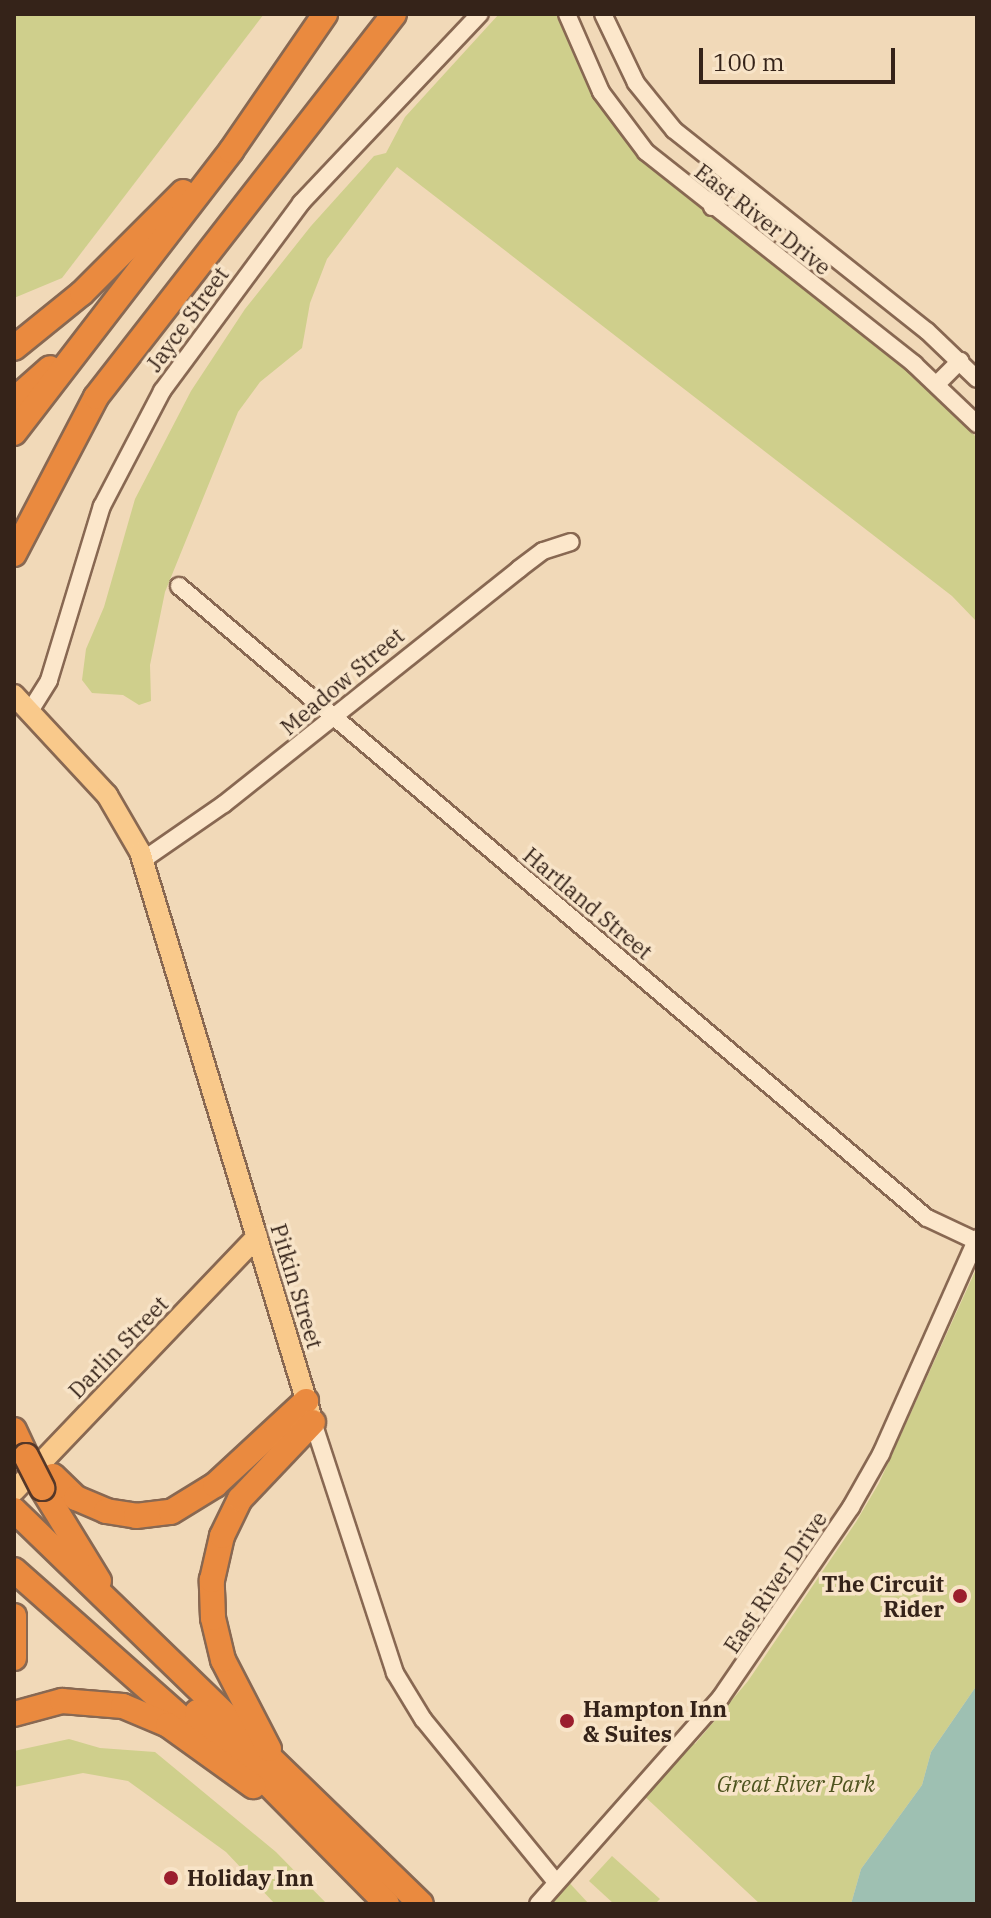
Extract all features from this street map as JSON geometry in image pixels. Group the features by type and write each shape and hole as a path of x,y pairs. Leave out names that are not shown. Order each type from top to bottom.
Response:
{"highway":[{"path":"14,433 252,122 325,14"},
{"path":"14,516 110,377 394,14"},
{"path":"14,348 92,284 252,122"},
{"path":"14,400 94,329"},
{"path":"14,554 76,427"},
{"path":"47,1482 106,1511 136,1516 171,1512 207,1492 310,1412"},
{"path":"282,1772 227,1670 213,1618 212,1580 222,1536 240,1499 310,1412"},
{"path":"22,1443 129,1626"},
{"path":"15,1512 129,1626 421,1904"},
{"path":"15,1512 81,1596 387,1904"},
{"path":"14,1570 254,1787 376,1904"},
{"path":"14,1616 14,1658"},
{"path":"14,1714 62,1701 123,1706 168,1725 254,1787"}],"main road":[{"name":"Pitkin Street","path":"14,695 107,795 143,860 310,1412"},
{"name":"Darlin Street","path":"15,1512 257,1237"}],"street":[{"name":"Jayce Street","path":"30,711 49,680 102,506 162,391 301,203 480,14"},
{"name":"East River Drive","path":"567,14 591,73 618,119 654,160 937,384 977,424"},
{"name":"East River Drive","path":"603,14 651,103 688,144 960,361 977,379"},
{"path":"712,207 731,179"},
{"path":"937,384 960,361"},
{"name":"Meadow Street","path":"143,860 335,718 353,696 531,560 571,542"},
{"name":"Hartland Street","path":"179,586 927,1218 976,1239"},
{"name":"East River Drive","path":"538,1904 730,1686 851,1507 881,1454 976,1239"},
{"name":"Pitkin Street","path":"310,1412 395,1673 423,1719 556,1882"}],"green space":[{"path":"14,14 264,14 62,278 14,298"},
{"path":"499,14 556,14 589,90 636,154 923,383 977,438 977,622 952,596 397,167 327,259 310,303 302,348 260,382 238,412 165,592 150,665 151,701 139,705 123,695 92,693 82,680 86,649 104,607 135,499 191,391 245,309 311,226 374,156 386,153 405,117"},
{"name":"Great River Park","path":"977,1267 977,1685 931,1752 922,1785 861,1869 851,1904 760,1904 641,1793 690,1740 695,1744 748,1681 856,1522 879,1483"},
{"path":"69,1739 100,1748 155,1752 276,1852 327,1904 275,1904 226,1852 128,1781 83,1773 14,1787 14,1751"},
{"path":"612,1856 660,1899 655,1904 614,1904 589,1881"},
{"path":"564,1877 589,1904 547,1904"}],"shaded area":[{"path":"977,1685 977,1904 851,1904 861,1869 922,1785 931,1752"}],"place":[{"name":"The Circuit Rider","path":"960,1596"},
{"name":"Hampton Inn & Suites","path":"567,1721"},
{"name":"Holiday Inn","path":"171,1878"}]}
